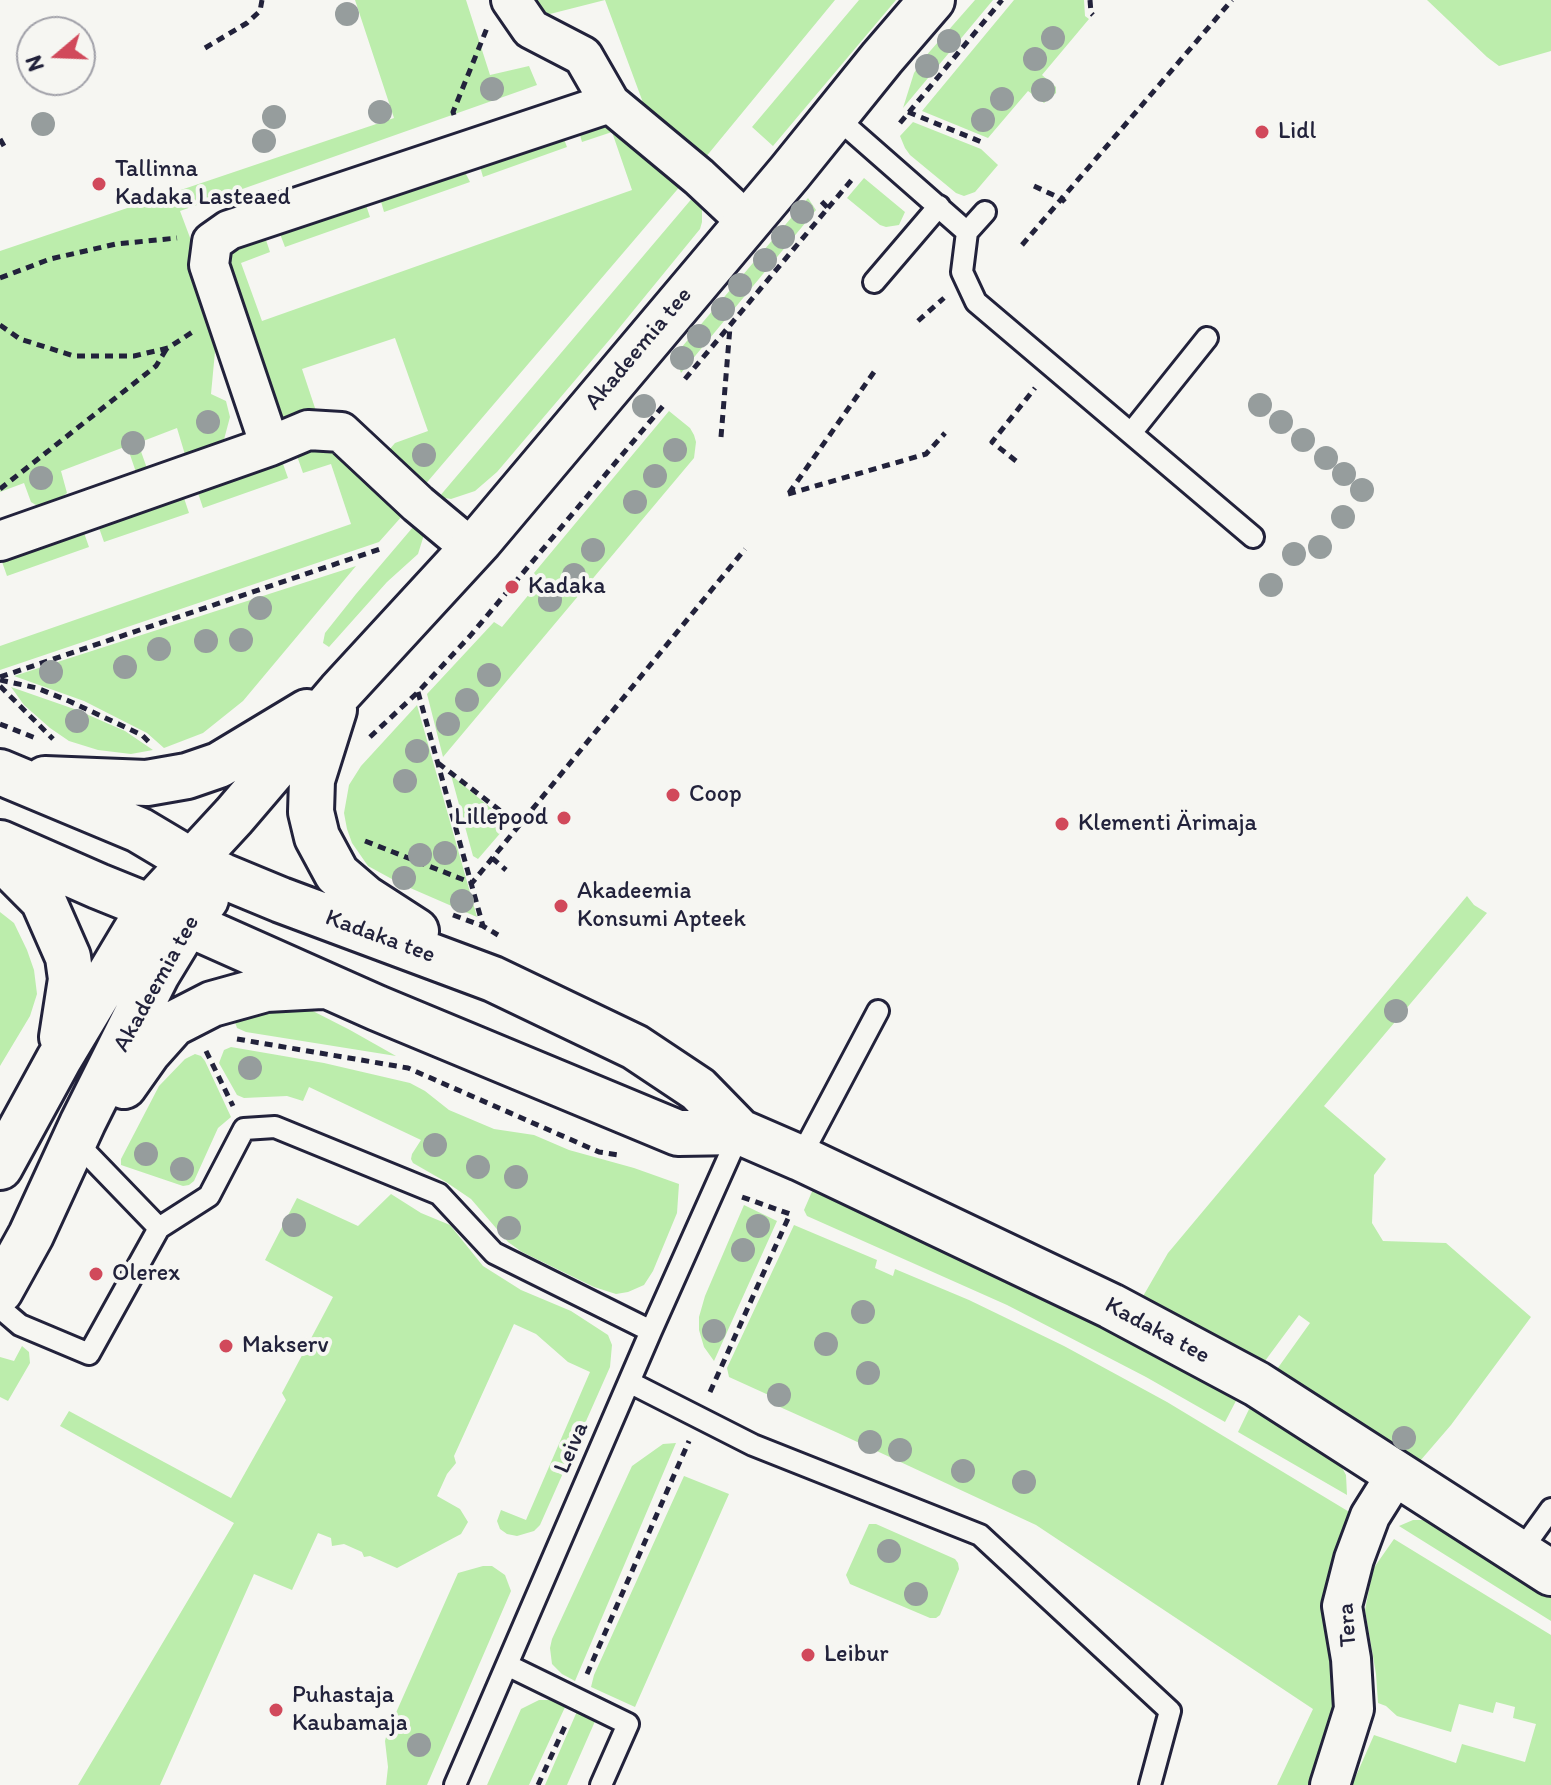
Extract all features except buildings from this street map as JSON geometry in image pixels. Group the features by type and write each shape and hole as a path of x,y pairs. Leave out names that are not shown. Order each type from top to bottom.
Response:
{"main road":[{"name":"Akadeemia tee","path":"0,1167 59,1059 207,869 257,826 340,692 472,549 932,0"},
{"path":"6,774 107,783 147,783 187,776 219,765 340,692"},
{"path":"340,692 312,780 311,812 317,837 337,874 365,898 493,979"},
{"name":"Kadaka tee","path":"6,774 139,830 207,869 493,979 635,1047 698,1089 740,1132 1137,1320 1257,1384 1536,1563"},
{"name":"Kadaka tee","path":"0,843 325,986 678,1133 740,1132"},
{"path":"0,857 43,900 68,957 71,979 59,1059"},
{"name":"Akadeemia tee","path":"0,1291 31,1235 157,974 169,915"},
{"path":"79,1132 125,1085 173,1024 212,1004 266,989 325,986"},
{"path":"568,1089 594,1087 612,1076 635,1047"}],"street":[{"path":"501,9 531,29 583,56 610,103 699,177 747,222"},
{"path":"270,446 209,265 212,242 229,230 610,103"},
{"path":"0,541 308,430 341,432 418,504 472,549"},
{"name":"Tera","path":"1330,1785 1354,1709 1351,1659 1342,1606 1354,1559 1370,1516 1397,1473"}],"lane":[{"path":"836,117 967,232"},
{"path":"874,282 939,206"},
{"path":"985,212 967,232 962,272 976,302 1253,537"},
{"path":"1131,433 1207,338"},
{"path":"800,1158 878,1011"},
{"path":"0,1308 20,1325 89,1354 159,1228 209,1196 244,1129 275,1127 439,1194 494,1253 651,1331"},
{"path":"79,1132 159,1228"},
{"name":"Leiva","path":"455,1785 740,1132"},
{"path":"629,1382 753,1445 980,1535 1170,1711 1150,1785"},
{"path":"1536,1563 1551,1509"},
{"path":"507,1665 628,1724 601,1785"}],"path":[{"path":"205,48 247,23 260,11 262,0"},
{"path":"900,123 1002,0"},
{"path":"1090,0 1093,15"},
{"path":"1022,245 1232,0"},
{"path":"465,151 453,112 501,9"},
{"path":"908,112 984,143"},
{"path":"0,139 4,146"},
{"path":"685,379 855,176"},
{"path":"1034,186 1063,200"},
{"path":"813,193 828,208"},
{"path":"0,278 50,259 116,244 174,238 212,242"},
{"path":"0,325 20,339 74,356 134,356 168,348 195,330 221,300"},
{"path":"721,437 730,326"},
{"path":"0,489 156,366 168,348"},
{"path":"1016,461 992,442 1053,366"},
{"path":"874,372 788,494 926,454 945,433"},
{"path":"360,747 418,692 512,587 663,406"},
{"path":"0,681 380,549"},
{"path":"472,883 745,549"},
{"path":"0,681 37,688 142,735 153,745"},
{"path":"0,681 62,749"},
{"path":"418,692 483,926"},
{"path":"438,763 519,825"},
{"path":"353,837 472,883"},
{"path":"492,858 506,870"},
{"path":"226,1037 408,1068 599,1152 623,1155"},
{"path":"202,1042 244,1129"},
{"path":"538,1785 790,1214 715,1187"}],"green space":[{"path":"355,0 466,0 490,75 529,66 537,85 180,211 192,243 190,272 199,287 216,341 211,394 226,401 230,417 222,447 186,458 177,428 138,443 149,474 138,478 127,446 61,471 67,493 44,510 31,502 24,483 0,492 0,251 394,118"},
{"path":"520,0 605,0 542,16"},
{"path":"605,0 835,0 705,158 645,108"},
{"path":"859,0 896,0 773,146 752,127"},
{"path":"975,0 993,0 903,108 914,73 924,58"},
{"path":"1014,0 1084,0 1085,16 1089,19 1042,75 1056,87 1056,93 1044,103 1028,91 988,138 922,111"},
{"path":"1427,0 1551,0 1551,51 1499,66"},
{"path":"601,116 682,184 423,487 389,450 395,443 428,431 395,338 302,369 317,414 287,422 270,405 228,274 231,254 240,240 263,231 270,252 241,263 262,321 632,190 612,132 582,142 576,122"},
{"path":"913,122 981,149 998,165 975,192 964,196 956,193 905,148 900,136"},
{"path":"559,126 567,147 483,177 477,156"},
{"path":"460,162 470,182 384,212 378,191"},
{"path":"864,178 905,212 899,225 880,225 847,198"},
{"path":"363,196 370,217 285,247 277,226"},
{"path":"694,196 702,207 700,229 611,338 497,472 475,491 451,499 439,497"},
{"path":"808,198 816,210 681,373 677,361 681,348"},
{"path":"669,411 694,435 694,458 443,757 427,694 494,622 502,627 540,581 534,573"},
{"path":"323,449 336,450 403,515 379,542 0,670 0,646 351,524 331,464 303,473 297,456"},
{"path":"282,461 288,478 203,508 197,490"},
{"path":"183,495 189,513 104,542 98,525"},
{"path":"419,520 423,538 418,554 387,582 329,647 323,643 325,633"},
{"path":"83,530 89,547 7,576 1,559"},
{"path":"356,566 243,701 203,733 164,748 147,733 84,701 14,676"},
{"path":"11,687 125,731 153,750 131,754 98,750 69,741 24,705"},
{"path":"417,705 477,917 368,866 352,843 347,829 344,813 349,785 361,766"},
{"path":"451,775 509,823 478,859 473,856"},
{"path":"1467,896 1487,913 1324,1106 1386,1159 1374,1175 1372,1223 1383,1241 1446,1243 1531,1317 1451,1425 1420,1461 1275,1372 1310,1323 1299,1315 1262,1365 1142,1298 1168,1253"},
{"path":"0,912 14,923 27,950 37,994 30,1016 0,1066"},
{"path":"305,1007 396,1056 246,1032 237,1028 232,1013"},
{"path":"231,1047 324,1063 410,1083 449,1110 494,1129 534,1135 569,1150 679,1184 677,1213 653,1271 644,1285 616,1294 594,1287 522,1252 508,1242 471,1199 413,1163 412,1154 421,1140 309,1087 303,1101 287,1096 244,1098 237,1095 219,1063 224,1050"},
{"path":"195,1054 205,1061 231,1117 218,1128 194,1181 183,1186 121,1165 121,1159 159,1086 185,1059"},
{"path":"814,1187 1050,1295 1238,1397 1225,1422 1007,1305 807,1216 804,1210"},
{"path":"391,1194 421,1213 450,1225 483,1266 521,1290 571,1311 608,1335 612,1345 610,1367 540,1525 534,1531 517,1536 500,1529 497,1521 501,1510 526,1520 590,1372 568,1362 536,1334 514,1324 454,1456 456,1463 437,1496 460,1509 468,1522 461,1534 397,1568 370,1556 364,1557 362,1552 344,1544 332,1546 331,1538 318,1533 292,1590 254,1574 160,1785 78,1785 234,1523 60,1426 69,1411 231,1498 286,1400 282,1393 333,1297 265,1260 297,1198 358,1226"},
{"path":"744,1205 777,1221 714,1361 704,1347 699,1317"},
{"path":"794,1225 877,1260 875,1268 893,1276 895,1269 969,1300 1064,1346 1167,1402 1351,1513 1337,1709 1308,1785 1277,1785 1313,1709 1036,1525 771,1403 773,1397 729,1377 727,1368"},
{"path":"22,1346 29,1352 30,1363 8,1401 0,1397 0,1357 14,1361"},
{"path":"1252,1403 1338,1460 1346,1475 1347,1495 1238,1432"},
{"path":"676,1443 575,1681 552,1664 552,1639 632,1466 663,1444"},
{"path":"684,1476 729,1494 635,1707 591,1687"},
{"path":"1413,1520 1432,1520 1450,1529 1551,1597 1551,1621 1399,1526"},
{"path":"869,1524 876,1524 958,1563 959,1569 936,1618 850,1584 846,1575"},
{"path":"1394,1539 1551,1635 1551,1785 1352,1785 1374,1735 1456,1763 1462,1744 1525,1762 1536,1724 1513,1718 1515,1707 1496,1702 1493,1713 1459,1704 1451,1732 1397,1716 1378,1703 1365,1610 1373,1569"},
{"path":"492,1566 505,1575 511,1591 427,1785 386,1785 387,1733 458,1573"},
{"path":"539,1700 566,1705 529,1785 487,1785 521,1709"},
{"path":"578,1709 596,1719 567,1785 545,1785"}],"place":[{"name":"Lidl","path":"1262,132"},
{"name":"Tallinna Kadaka Lasteaed","path":"99,184"},
{"name":"Kadaka","path":"512,587"},
{"name":"Coop","path":"673,795"},
{"name":"Lillepood","path":"564,818"},
{"name":"Klementi Ärimaja","path":"1062,824"},
{"name":"Akadeemia Konsumi Apteek","path":"561,906"},
{"name":"Olerex","path":"96,1274"},
{"name":"Makserv","path":"226,1346"},
{"name":"Leibur","path":"808,1655"},
{"name":"Puhastaja Kaubamaja","path":"276,1710"}]}
